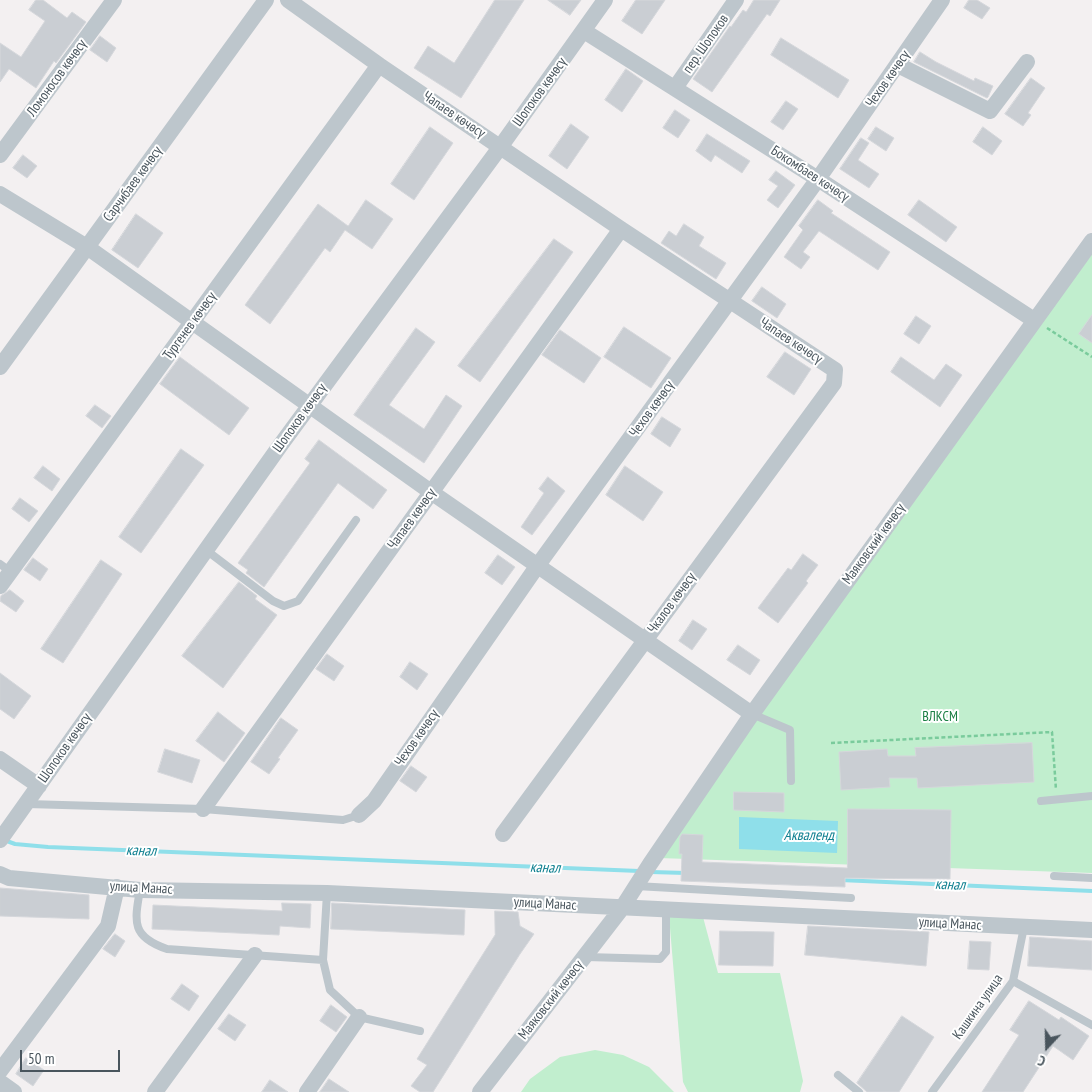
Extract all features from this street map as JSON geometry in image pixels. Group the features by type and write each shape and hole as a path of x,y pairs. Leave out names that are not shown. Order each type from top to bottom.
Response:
{"street":[{"name":"Ломоносов көчөсү","path":"0,155 114,0"},
{"name":"Сарчибаев көчөсү","path":"0,367 266,0"},
{"name":"Чапаев көчөсү","path":"288,0 621,229 835,370"},
{"name":"Шопоков көчөсү","path":"3,835 309,406 501,146 605,0"},
{"name":"пер. Шопоков","path":"675,88 736,0"},
{"name":"Чехов көчөсү","path":"360,815 374,801 538,565 818,179 898,65 936,2"},
{"name":"Бокомбаев көчөсү","path":"584,31 818,179 1034,320"},
{"path":"898,65 990,111 1027,62"},
{"name":"Тургенев көчөсү","path":"0,586 5,568 192,323 380,65"},
{"path":"0,194 87,247 431,492 752,714"},
{"name":"Чапаев көчөсү","path":"203,809 621,229"},
{"name":"Маяковский көчөсү","path":"480,1092 622,908 752,714 1092,242"},
{"name":"Чкалов көчөсү","path":"503,834 834,384 835,370"},
{"path":"0,759 39,786"},
{"path":"0,815 21,810"},
{"name":"улица Манас","path":"0,874 9,878 140,890 327,893 1092,930"},
{"path":"0,1071 108,926 117,887"},
{"path":"155,1092 255,955"},
{"path":"307,1092 359,1017"},
{"path":"0,1082 14,1092"}],"lane":[{"path":"206,550 273,601 284,606 298,601 356,520"},
{"path":"752,714 790,730 791,781"},
{"path":"1041,801 1092,796"},
{"path":"21,810 203,809 343,820 360,815"},
{"path":"1054,876 1092,878"},
{"path":"636,885 851,898"},
{"path":"140,890 136,913 137,928 150,943 167,949 323,960"},
{"path":"327,893 323,960 330,990 359,1017 420,1031"},
{"path":"584,957 660,959 666,952 666,910"},
{"name":"Кашкина улица","path":"932,1092 1013,981 1024,927"},
{"path":"1013,981 1092,1025"},
{"path":"838,1075 859,1092"}],"path":[{"path":"1034,320 1092,357"},
{"path":"831,743 1052,732 1056,800"}],"green space":[{"name":"ВЛКСМ","path":"1092,254 1092,873 659,858 750,724"},
{"path":"669,916 703,917 718,973 780,973 803,1081 800,1092 688,1092 683,1082"},
{"path":"595,1050 623,1055 649,1067 674,1092 521,1092 530,1079 560,1057"}],"water":[{"name":"Акваленд","path":"739,817 838,821 837,853 739,849"}],"building":[{"path":"36,0 43,0 67,18 72,12 86,22 56,63 54,61 36,88 9,69 0,82 0,43 21,57 45,21 29,10"},
{"path":"495,0 524,0 461,98 414,68 428,46 454,63"},
{"path":"548,0 581,0 570,15"},
{"path":"636,0 665,0 642,34 622,21"},
{"path":"754,0 780,0 770,16 767,14 712,92 693,79 730,26 743,10 746,12"},
{"path":"969,0 977,0 990,8 982,19 964,8"},
{"path":"100,36 116,48 107,62 90,50"},
{"path":"781,38 849,80 838,98 771,55"},
{"path":"920,52 974,81 975,78 993,86 988,97 914,62"},
{"path":"626,69 643,81 622,112 605,100"},
{"path":"1031,78 1045,88 1028,113 1031,115 1023,126 1005,114"},
{"path":"786,101 798,109 783,130 771,122"},
{"path":"675,110 690,120 678,138 663,128"},
{"path":"571,124 589,137 567,169 549,156"},
{"path":"430,127 453,143 414,200 391,184"},
{"path":"876,127 894,138 886,151 868,139"},
{"path":"983,127 1002,141 992,155 973,142"},
{"path":"707,134 750,161 742,173 715,155 711,162 696,151"},
{"path":"861,138 869,143 858,160 879,174 869,188 840,169"},
{"path":"23,155 37,166 27,178 13,168"},
{"path":"776,171 795,185 778,208 767,200 778,186 769,180"},
{"path":"366,200 393,219 372,249 345,230 330,252 325,248 270,324 245,305 318,204 348,226"},
{"path":"818,200 833,211 831,213 890,252 878,270 819,231 803,252 810,257 801,269 784,257 803,230 799,226"},
{"path":"919,200 957,227 946,242 908,215"},
{"path":"136,214 163,233 138,268 112,250"},
{"path":"684,224 704,237 699,246 726,263 716,279 661,243 669,231 676,236"},
{"path":"554,239 573,252 480,382 458,366"},
{"path":"762,287 786,304 777,318 752,301"},
{"path":"1092,315 1092,343 1079,334"},
{"path":"916,316 931,326 919,344 904,334"},
{"path":"624,327 671,358 651,388 604,357"},
{"path":"416,328 435,342 389,405 424,429 446,395 462,406 424,463 354,415"},
{"path":"560,330 601,358 584,383 542,355"},
{"path":"785,352 811,369 794,395 767,377"},
{"path":"180,357 249,408 229,435 160,384"},
{"path":"901,357 934,380 946,364 962,375 940,407 891,372"},
{"path":"95,405 111,416 102,428 86,416"},
{"path":"662,417 681,429 670,447 651,434"},
{"path":"319,440 387,490 373,509 338,483 264,587 246,573 248,570 238,563 310,463 305,459"},
{"path":"181,449 204,465 141,553 119,537"},
{"path":"43,466 60,479 52,491 34,478"},
{"path":"625,466 663,492 643,521 606,495"},
{"path":"548,477 565,491 532,535 521,527 544,493 539,489"},
{"path":"20,498 38,511 29,522 12,509"},
{"path":"803,554 818,565 806,581 808,583 778,623 758,608 788,568 791,570"},
{"path":"498,555 515,567 502,585 485,573"},
{"path":"33,558 48,569 40,581 24,570"},
{"path":"101,560 122,574 63,663 41,649"},
{"path":"239,582 257,596 255,599 277,615 223,688 182,656"},
{"path":"10,590 24,601 16,612 0,601 1,596"},
{"path":"693,620 707,629 692,650 679,641"},
{"path":"738,645 760,660 750,675 727,660"},
{"path":"327,654 344,666 334,681 316,669"},
{"path":"410,662 428,674 417,690 400,677"},
{"path":"0,673 31,696 14,719 0,709"},
{"path":"218,712 245,733 224,762 196,741"},
{"path":"281,718 298,730 269,774 251,762"},
{"path":"1032,743 1034,782 918,788 917,778 889,778 890,787 841,790 839,752 887,749 888,756 916,756 915,748"},
{"path":"165,749 200,760 192,783 158,772"},
{"path":"411,766 427,777 416,792 400,781"},
{"path":"734,792 784,793 784,812 734,810"},
{"path":"848,809 951,810 950,879 845,878 845,887 681,881 682,854 679,854 680,837 682,834 703,835 702,862 847,868"},
{"path":"0,888 89,895 89,919 0,916"},
{"path":"282,903 311,904 310,928 280,926 279,935 152,929 153,905 282,911"},
{"path":"332,903 465,910 464,935 331,929"},
{"path":"495,911 518,912 520,926 534,934 433,1092 420,1092 411,1086 427,1065 417,1059 495,935"},
{"path":"808,926 929,932 926,966 805,955"},
{"path":"720,931 774,932 773,966 719,965"},
{"path":"115,934 125,941 115,957 103,949"},
{"path":"1030,937 1092,941 1092,970 1028,966"},
{"path":"970,941 991,942 989,970 968,969"},
{"path":"182,984 199,996 189,1011 171,999"},
{"path":"1029,1001 1059,1020 1061,1017 1089,1036 1073,1060 1053,1046 1023,1092 982,1092 1019,1035 1010,1030"},
{"path":"331,1005 347,1017 336,1032 320,1021"},
{"path":"229,1014 246,1025 235,1041 218,1029"},
{"path":"902,1016 934,1037 899,1092 867,1092 857,1083"},
{"path":"26,1058 44,1070 33,1086 16,1074"},
{"path":"329,1079 349,1092 320,1092"},
{"path":"270,1080 288,1092 262,1092"}],"waterway":[{"name":"канал","path":"4,840 15,844 48,847 639,871"},
{"name":"канал","path":"651,872 686,873"},
{"name":"канал","path":"840,880 1092,891"}]}
